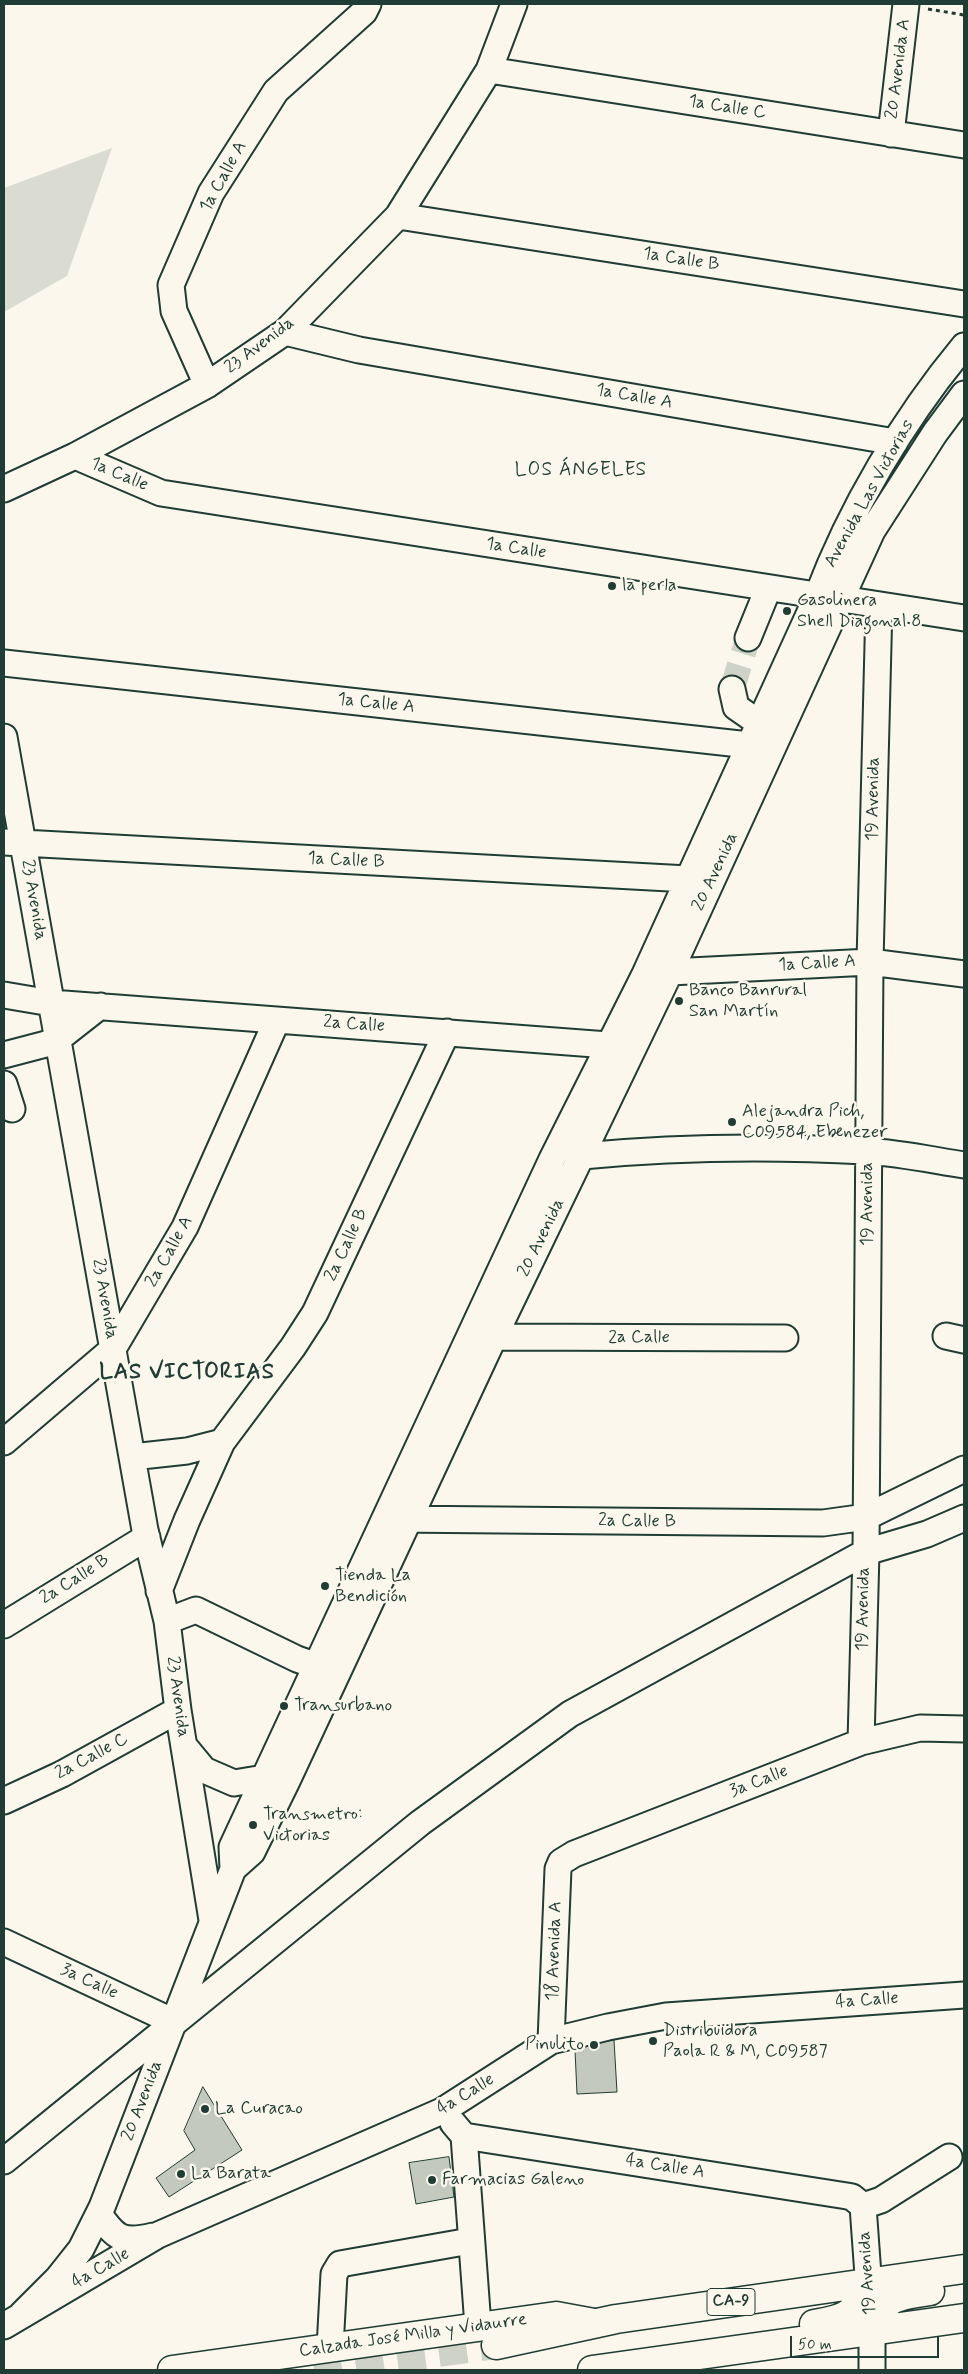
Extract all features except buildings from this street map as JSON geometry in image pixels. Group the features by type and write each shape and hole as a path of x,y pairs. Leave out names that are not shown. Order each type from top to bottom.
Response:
{"main road":[{"name":"Calzada José Milla y Vidaurre","path":"172,2370 330,2348 487,2336 594,2323 964,2269"},
{"path":"738,2350 758,2332 840,2320 858,2305 868,2282"},
{"path":"872,2331 876,2317 889,2301 896,2296 964,2286"},
{"path":"592,2370 964,2318"}],"street":[{"name":"1a Calle A","path":"207,385 174,311 171,285 211,193 276,91 364,12 368,4"},
{"name":"23 Avenida","path":"4,489 75,456 207,385 285,332 398,216 489,70 514,4"},
{"name":"20 Avenida A","path":"891,134 906,4"},
{"name":"1a Calle C","path":"489,70 964,145"},
{"name":"1a Calle B","path":"398,216 964,304"},
{"name":"1a Calle A","path":"285,332 359,350 895,442"},
{"name":"Avenida Las Victorias","path":"829,598 832,559 895,442 964,346"},
{"name":"Avenida Las Victorias","path":"829,598 935,432 964,394"},
{"name":"1a Calle","path":"75,456 161,493 964,618"},
{"path":"748,638 768,589"},
{"name":"20 Avenida","path":"233,1869 252,1852 287,1781 397,1519 477,1319 688,879 754,734 829,598"},
{"name":"20 Avenida","path":"13,2320 58,2278 81,2249 99,2214 233,1869 232,1847 317,1666 494,1337 670,972 829,598"},
{"name":"19 Avenida","path":"861,1742 866,1552 870,962 879,605"},
{"name":"1a Calle A","path":"4,664 754,734"},
{"path":"732,689 736,707 754,734"},
{"name":"23 Avenida","path":"4,737 13,843 58,1038 132,1457 147,1537 167,1622 178,1710 212,1920"},
{"name":"1a Calle B","path":"13,843 688,879"},
{"name":"1a Calle A","path":"670,972 870,962 964,974"},
{"name":"2a Calle","path":"4,995 51,1003 608,1045"},
{"path":"4,1055 37,1048 58,1038 100,1006"},
{"name":"2a Calle A","path":"4,1442 113,1349 185,1227 277,1020"},
{"name":"2a Calle B","path":"159,1591 187,1520 222,1442 293,1347 315,1313 447,1032"},
{"path":"4,1084 12,1109"},
{"path":"582,1156 631,1152 789,1149 868,1152 964,1165"},
{"name":"2a Calle","path":"494,1337 785,1338"},
{"path":"132,1457 187,1451 222,1442"},
{"name":"2a Calle B","path":"397,1519 823,1524 866,1517 964,1469"},
{"path":"4,2161 420,1823 570,1714 866,1552 927,1534 964,1518"},
{"name":"2a Calle B","path":"4,1625 147,1537"},
{"path":"167,1622 196,1610 297,1659 317,1666"},
{"name":"2a Calle C","path":"4,1800 62,1774 178,1710"},
{"name":"3a Calle","path":"561,1862 574,1854 861,1742 920,1728 964,1729"},
{"path":"185,1746 204,1770 226,1780 234,1782 264,1778"},
{"name":"18 Avenida A","path":"551,2041 558,1869 561,1862"},
{"name":"3a Calle","path":"4,1942 174,2022"},
{"name":"4a Calle","path":"13,2320 158,2235 442,2111 551,2041 608,2027 666,2016 964,1995"},
{"path":"442,2111 464,2136 470,2241 487,2336"},
{"name":"4a Calle A","path":"464,2136 847,2196 852,2197 863,2206"},
{"path":"863,2206 881,2200 949,2157"},
{"name":"19 Avenida","path":"863,2206 872,2331 872,2370"},
{"path":"99,2214 107,2226 124,2240 158,2235"},
{"path":"330,2348 334,2274 340,2264 470,2241"}],"path":[{"path":"906,4 964,15"}],"shaded area":[{"path":"112,148 67,276 4,312 4,188"}],"tunnel":[{"path":"732,689 748,638"},
{"path":"314,2370 496,2345"}],"place":[{"name":"la perla","path":"612,586"},
{"name":"Gasolinera Shell Diagonal 8","path":"787,611"},
{"name":"Banco Banrural San Martín","path":"679,1001"},
{"name":"Alejandra Pich, C09584, Ebenezer","path":"732,1122"},
{"name":"Tienda La Bendición","path":"325,1586"},
{"name":"Transurbano","path":"284,1706"},
{"name":"Transmetro: Victorias","path":"253,1825"},
{"name":"Distribuidora Paola R & M, C09587","path":"653,2041"},
{"name":"Pinulito","path":"594,2045"},
{"name":"La Curacao","path":"205,2109"},
{"name":"La Barata","path":"181,2174"},
{"name":"Farmacias Galeno","path":"432,2180"}],"district":[{"name":"LOS ÁNGELES","path":"581,471"},
{"name":"LAS VICTORIAS","path":"187,1373"}]}
